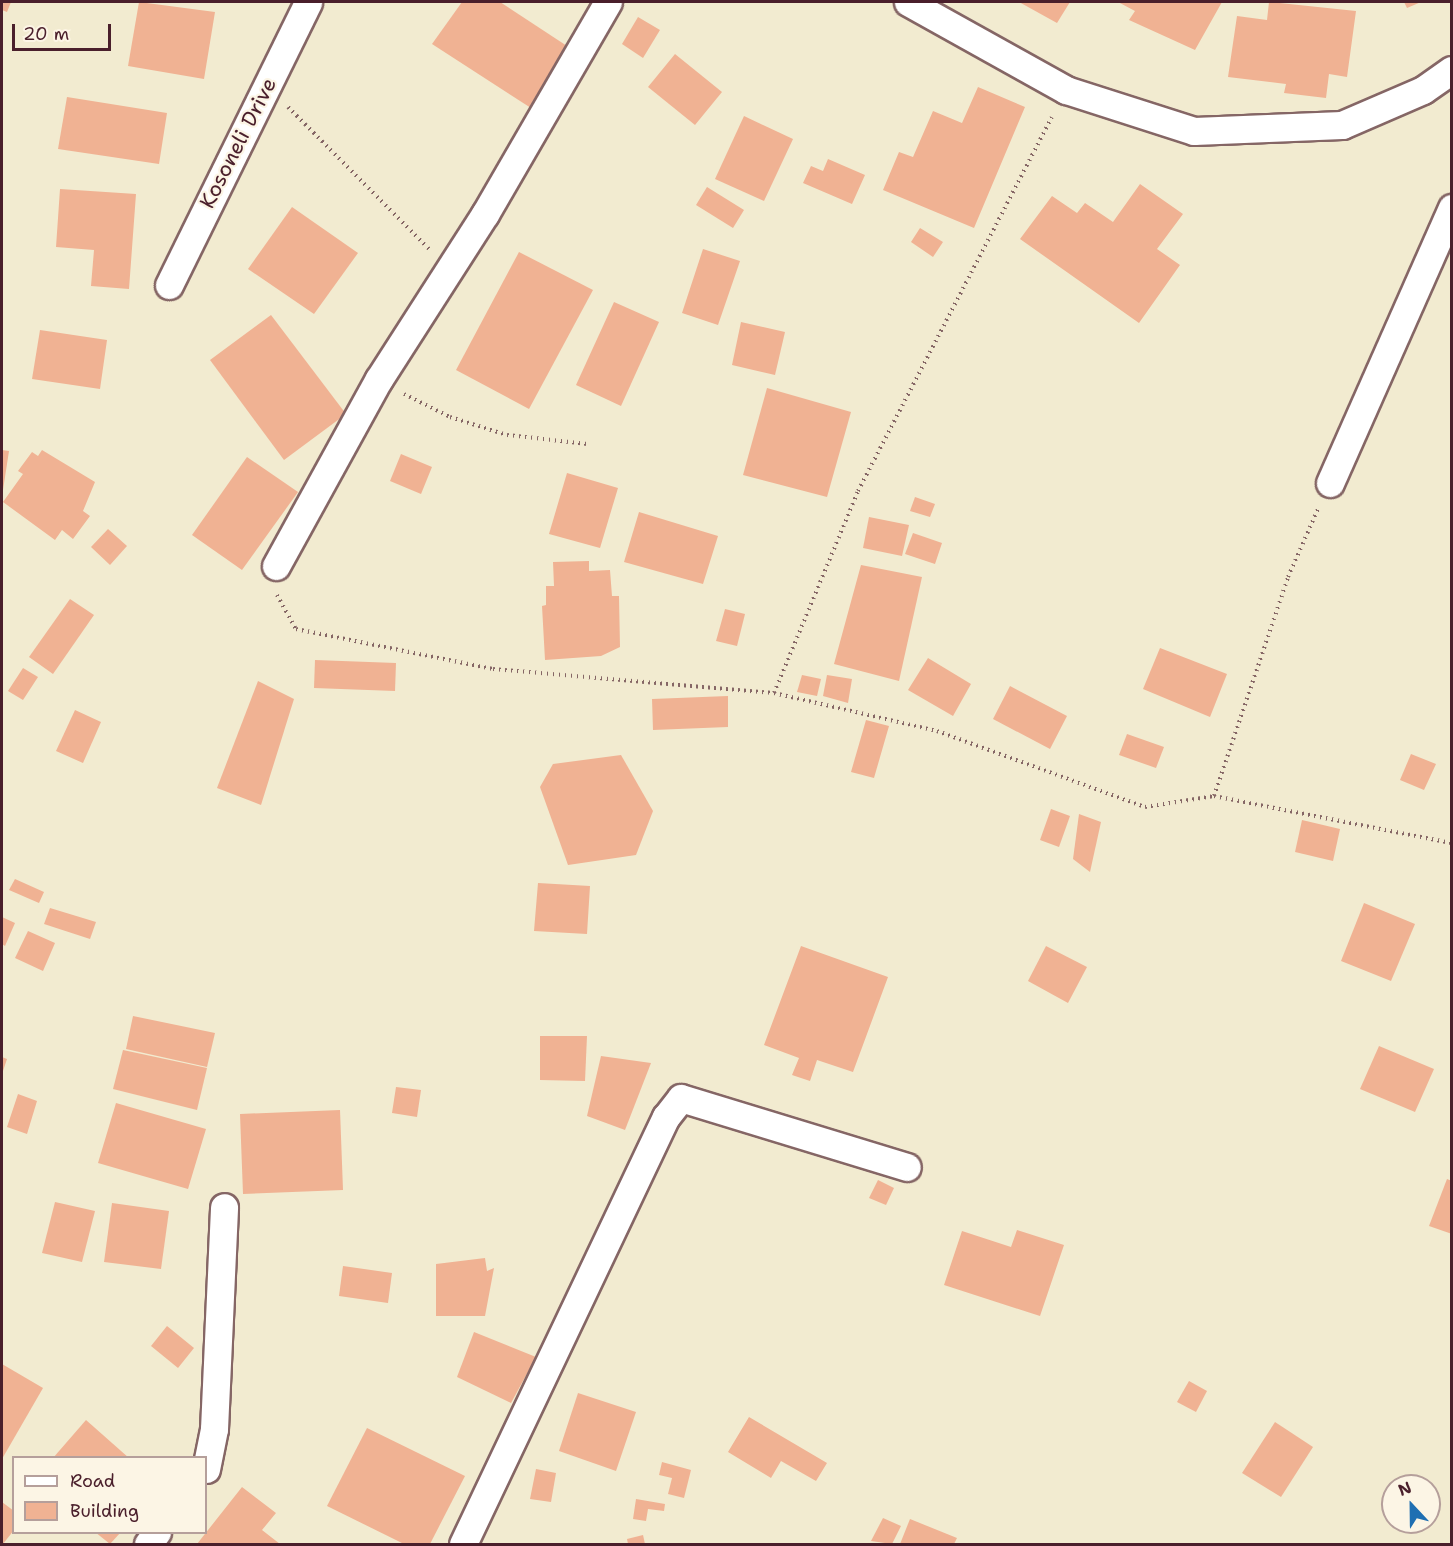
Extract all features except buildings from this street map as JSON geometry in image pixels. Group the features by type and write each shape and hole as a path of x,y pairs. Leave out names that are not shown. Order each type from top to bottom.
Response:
{"street":[{"name":"Kosoneli Drive","path":"169,285 308,2"},
{"path":"276,566 379,379 449,272 609,2"},
{"path":"908,2 1066,90 1194,131 1342,125 1423,90 1452,70"},
{"path":"1330,483 1452,208"},
{"path":"463,1545 666,1117 681,1098 907,1167"},
{"path":"207,1464 214,1429 224,1207"}],"path":[{"path":"268,87 449,272"},
{"path":"774,693 858,491 1066,90"},
{"path":"379,379 450,417 507,435 586,444"},
{"path":"1214,796 1288,577 1330,483"},
{"path":"276,566 277,599 296,629 493,669 774,693 937,731 1145,807 1214,796 1452,843"}]}
